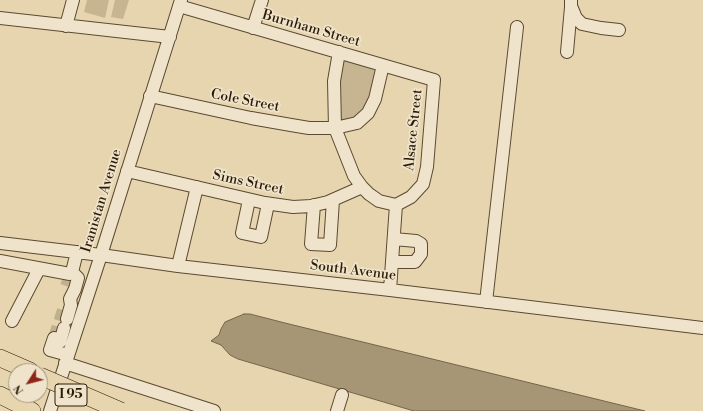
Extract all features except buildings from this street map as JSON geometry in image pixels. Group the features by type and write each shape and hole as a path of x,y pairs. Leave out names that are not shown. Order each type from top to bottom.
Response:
{"highway":[{"path":"0,359 10,363"},
{"path":"48,379 121,411"},
{"name":"I 95","path":"48,384 101,411"},
{"path":"0,395 32,411"},
{"path":"0,402 14,411"}],"street":[{"path":"66,26 73,0"},
{"path":"253,28 262,0"},
{"name":"Burnham Street","path":"180,3 253,28 434,80"},
{"name":"Iranistan Avenue","path":"50,411 101,255 180,3"},
{"path":"571,3 576,18 582,24 619,30"},
{"path":"567,52 571,3"},
{"path":"0,18 170,37"},
{"path":"486,302 517,27"},
{"path":"339,52 334,81 336,128 354,176 362,187 379,201 396,205 390,290"},
{"name":"Cole Street","path":"150,96 285,124 309,128 336,128 357,123 368,113 375,99 383,65"},
{"name":"Alsace Street","path":"396,205 411,197 423,184 427,167 434,80"},
{"name":"Sims Street","path":"127,171 249,200 293,207 314,205 333,200 362,187"},
{"path":"178,266 197,187"},
{"path":"249,200 242,233 261,237 268,204"},
{"path":"314,205 311,244 330,244 333,200"},
{"path":"392,262 415,262 421,254 421,244 416,241 394,239"},
{"name":"South Avenue","path":"0,243 178,266 703,328"},
{"path":"77,252 66,302 65,319 60,342 53,342 50,350 67,359 214,411"},
{"path":"0,262 39,269 70,284 86,302"},
{"path":"12,321 39,269"},
{"path":"70,284 94,275"},
{"path":"337,411 342,395"}],"shaded area":[{"path":"87,0 109,0 105,18 84,12"},
{"path":"115,0 129,0 123,19 111,17"},
{"path":"343,60 378,70 369,107 359,119 341,121 338,91"},
{"path":"244,314 250,314 645,411 414,411 238,359 230,355 221,345 211,341 219,335 225,322"}],"tunnel":[{"path":"66,286 69,278"},
{"path":"54,338 63,310"}]}
